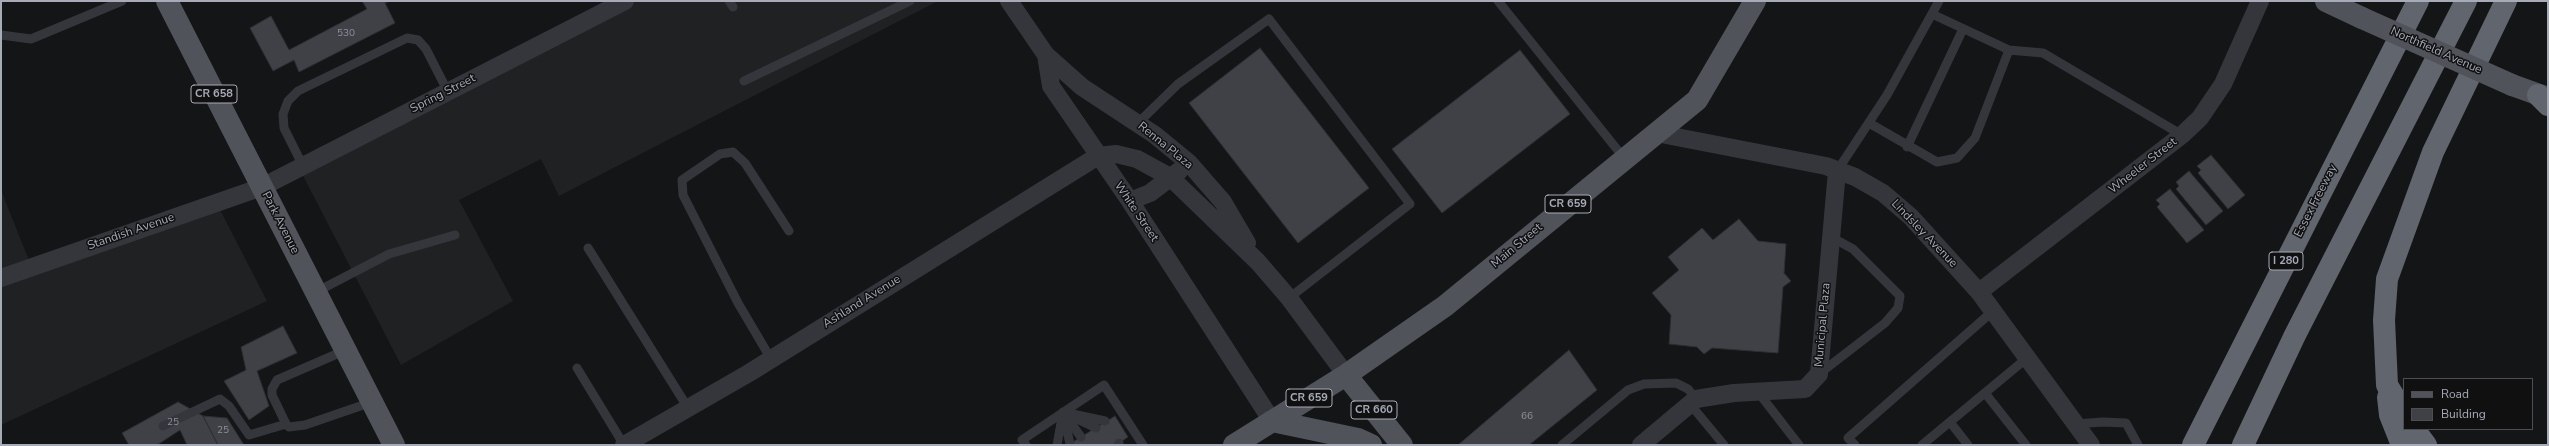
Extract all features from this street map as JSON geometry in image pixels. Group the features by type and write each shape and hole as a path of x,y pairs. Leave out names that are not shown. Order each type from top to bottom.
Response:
{"highway":[{"name":"Essex Freeway","path":"2193,445 2418,1"},
{"path":"2243,445 2295,335 2466,1"},
{"path":"2402,445 2390,415 2386,385 2384,320 2387,279 2433,152 2506,1"},
{"path":"2386,385 2403,411"},
{"path":"2415,430 2426,445"}],"main road":[{"name":"Park Avenue","path":"167,1 394,445"},
{"name":"Main Street","path":"1234,445 1346,375 1445,306 1624,158 1697,100 1755,1"},
{"name":"Northfield Avenue","path":"2326,1 2545,99"},
{"name":"CR 660","path":"1346,375 1402,445"},
{"path":"1272,421 1358,439 1371,445"}],"street":[{"name":"Spring Street","path":"262,187 625,1"},
{"name":"White Street","path":"1009,1 1046,55 1051,86 1130,201 1272,421"},
{"name":"Wheeler Street","path":"1979,292 2182,135 2209,106 2223,84 2260,1"},
{"name":"Renna Plaza","path":"1046,55 1082,87 1137,124 1189,163 1223,202 1258,262"},
{"name":"Lindsley Avenue","path":"1656,133 1826,166 1838,170 1883,193 1911,217 1979,292 2091,445"},
{"name":"Renna Plaza","path":"1098,156 1116,154 1137,159 1170,177 1258,262 1289,298 1346,375"},
{"name":"Ashland Avenue","path":"624,445 771,359 1098,156"},
{"path":"1130,201 1150,193 1189,163"},
{"name":"Municipal Plaza","path":"1693,401 1758,392 1805,389 1819,374 1838,170"},
{"name":"Standish Avenue","path":"1,278 262,187"},
{"path":"1648,443 1693,401"}],"lane":[{"path":"1,35 31,39 122,1"},
{"path":"744,81 910,1"},
{"path":"1498,1 1624,158"},
{"path":"1838,170 1887,95 1939,1"},
{"path":"1932,14 2009,50 2043,54 2182,135"},
{"path":"1137,124 1178,84 1269,19 1410,204 1289,298"},
{"path":"1907,147 1963,29"},
{"path":"304,166 284,128 283,114 288,101 298,91 407,38 418,40 426,49 448,92"},
{"path":"1869,123 1907,147 1936,162 1957,158 1974,138 2009,50"},
{"path":"771,359 738,303 683,195 682,180 720,154 733,152 745,162 789,231"},
{"path":"316,292 389,254 455,235"},
{"path":"1819,374 1885,323 1898,308 1900,296 1853,249 1831,237"},
{"path":"588,248 688,408"},
{"path":"1855,445 1848,438 1993,312"},
{"path":"286,424 272,395 272,389 277,380 346,350"},
{"path":"1922,445 2027,358"},
{"path":"577,368 624,445"},
{"path":"1562,445 1628,390 1644,384 1676,382 1688,389 1693,401 1724,445"},
{"path":"1026,445 1022,440 1104,385 1143,445"},
{"path":"1758,392 1799,445"},
{"path":"1985,393 2026,445"},
{"path":"163,426 220,399 229,406 249,435 286,424 289,426 305,425 372,402"},
{"path":"1063,412 1105,422"},
{"path":"1063,412 1096,428"},
{"path":"1063,412 1081,437"},
{"path":"1063,412 1070,444"},
{"path":"1057,445 1063,412"},
{"path":"1950,422 1968,445"},
{"path":"2076,424 2102,422 2126,423 2138,445"}],"shaded area":[{"path":"612,1 938,1 559,196 541,159 459,200 513,301 401,365 298,166"},
{"path":"1,190 32,268 216,202 267,301 1,425"}],"building":[{"path":"362,1 390,1 385,3 395,23 299,72 294,60 273,71 250,28 271,16 289,50 367,9"},
{"path":"1260,48 1369,188 1298,243 1189,103"},
{"path":"1520,50 1570,114 1442,213 1392,149"},
{"path":"2211,155 2245,195 2228,209 2198,173 2201,170 2197,166"},
{"path":"2189,171 2223,211 2206,225 2176,189 2179,186 2176,182"},
{"path":"2170,189 2204,230 2187,243 2157,207 2160,204 2156,200"},
{"path":"1739,219 1758,241 1786,244 1784,273 1791,281 1783,287 1778,353 1712,348 1704,354 1697,347 1669,344 1671,315 1652,293 1679,270 1668,257 1702,228 1713,240"},
{"path":"283,326 297,353 257,371 269,406 249,420 224,381 246,370 241,347"},
{"path":"1569,350 1597,390 1529,445 1458,445"},
{"path":"178,402 203,416 218,445 187,445 180,430 157,445 129,445 122,433"},
{"path":"203,416 227,418 244,445 218,445"},
{"path":"1115,416 1128,437 1116,445 1068,445"}]}
